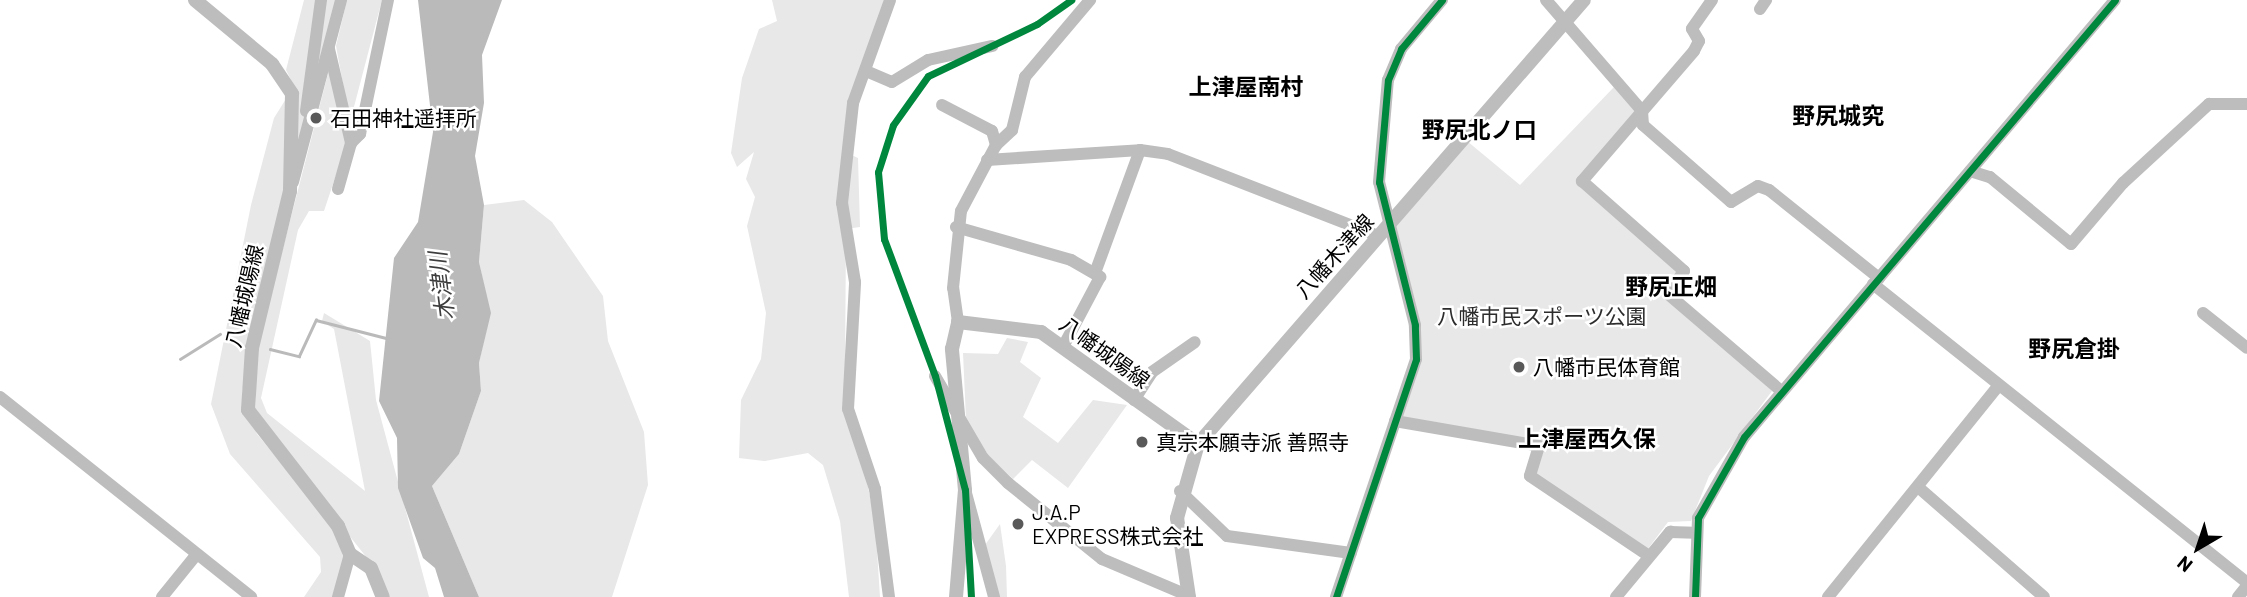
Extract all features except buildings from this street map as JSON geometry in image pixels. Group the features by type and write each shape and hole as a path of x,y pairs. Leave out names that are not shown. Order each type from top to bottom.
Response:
{"main road":[{"name":"八幡城陽線","path":"195,0 286,80 294,109 290,191 252,348 248,410 338,526 350,554 371,568 383,597"},
{"name":"八幡木津線","path":"1189,597 1178,544 1180,491 1198,444 1381,230 1584,0"},
{"name":"八幡城陽線","path":"958,322 1010,325 1064,345 1134,400 1198,444"},
{"path":"956,597 965,490 953,349 958,322"}],"street":[{"path":"310,128 306,112 321,0"},
{"path":"290,191 310,128 341,0"},
{"path":"338,189 351,143 360,134 388,0"},
{"path":"889,597 875,489 848,409 856,322 843,160 853,103 890,0"},
{"path":"958,322 956,227 987,160 996,145 1012,130 1025,77 1090,0"},
{"path":"1336,597 1395,421 1417,337 1381,230 1379,182 1388,80 1401,49 1442,0"},
{"path":"1546,0 1642,111 1643,125 1731,202 1758,186 1769,190 1998,386 2247,585 2238,597"},
{"path":"1712,0 1692,29 1699,41 1694,51 1582,181 1684,271 1668,294 1780,390"},
{"path":"1695,597 1694,533 1710,487 1780,390 2115,0"},
{"path":"866,71 892,82 928,60 992,46"},
{"path":"328,48 351,143"},
{"path":"1970,171 1990,177 2071,244 2123,183 2208,104 2247,104"},
{"path":"942,105 992,131 996,145"},
{"path":"987,160 1140,150 1168,154 1381,230"},
{"path":"1095,273 1140,150"},
{"path":"956,227 1095,273 1100,277 1064,345"},
{"path":"2203,313 2247,348"},
{"path":"1134,400 1153,372 1195,342"},
{"path":"935,376 983,458 1084,547 1189,597"},
{"path":"1833,595 1998,386"},
{"path":"0,397 251,597"},
{"path":"1395,421 1539,446 1530,476 1648,556"},
{"path":"1918,487 2044,597"},
{"path":"965,490 994,597"},
{"path":"1180,491 1227,536 1352,553"},
{"path":"1616,597 1670,532 1694,533"},
{"path":"162,597 197,554"},
{"path":"338,597 350,554"}],"green space":[{"path":"304,0 337,0 293,171 294,86 286,70"},
{"path":"347,0 382,0 350,122 336,46"},
{"path":"772,0 884,0 847,153 858,158 860,227 846,229 845,378 875,520 880,597 849,597 840,521 823,465 808,453 765,461 739,458 741,400 761,359 766,313 747,226 755,197 746,179 754,152 737,167 731,153 742,78 759,29 777,21"},
{"path":"331,62 346,145 324,211 309,211 298,230 261,398 267,413 365,491 334,329 322,321 324,313 370,341 376,400 429,597 386,597 371,563 255,417 257,349"},
{"name":"八幡市民スポーツ公園","path":"1614,87 1638,111 1577,180 1678,273 1664,293 1772,391 1709,476 1691,521 1668,522 1647,550 1536,475 1543,443 1402,417 1420,362 1390,227 1467,141 1520,185"},
{"path":"289,94 283,212 242,392 257,434 336,530 344,560 332,597 304,597 321,572 320,557 230,454 211,404 251,205 274,118"},
{"path":"524,200 552,222 603,296 608,341 644,432 648,485 612,597 479,597 432,486 459,454 481,391 479,363 490,313 479,262 484,205"},
{"path":"1007,338 1028,342 1020,362 1041,378 1023,417 1058,443 1093,400 1127,405 1068,488 1032,460 1013,479 988,455 966,419 963,353 998,354"},
{"path":"1000,524 1007,597 996,597 985,545"}],"water":[{"name":"木津川","path":"418,0 502,0 482,55 484,103 475,156 484,205 479,262 491,313 479,363 481,391 459,454 432,486 479,597 444,597 435,568 423,558 398,488 397,438 379,401 394,258 418,222 433,132"}],"waterway":[{"path":"270,349 299,356 316,320 386,338"},
{"path":"180,359 220,334"}],"cycle path":[{"path":"971,597 965,490 935,376 884,239 878,172 893,125 928,76 1037,24 1071,0"},
{"path":"1336,597 1416,359 1415,325 1379,182 1388,80 1401,49 1442,0"},
{"path":"1695,597 1698,518 1744,437 2115,0"}],"place":[{"name":"石田神社遥拝所","path":"316,118"},
{"name":"八幡市民体育館","path":"1519,367"},
{"name":"真宗本願寺派 善照寺","path":"1142,442"},
{"name":"J.A.P EXPRESS株式会社","path":"1018,524"}],"district":[{"name":"上津屋南村","path":"1246,86"},
{"name":"野尻城究","path":"1838,115"},
{"name":"野尻北ノ口","path":"1479,129"},
{"name":"野尻正畑","path":"1671,286"},
{"name":"野尻倉掛","path":"2074,348"},
{"name":"上津屋西久保","path":"1587,438"}]}
